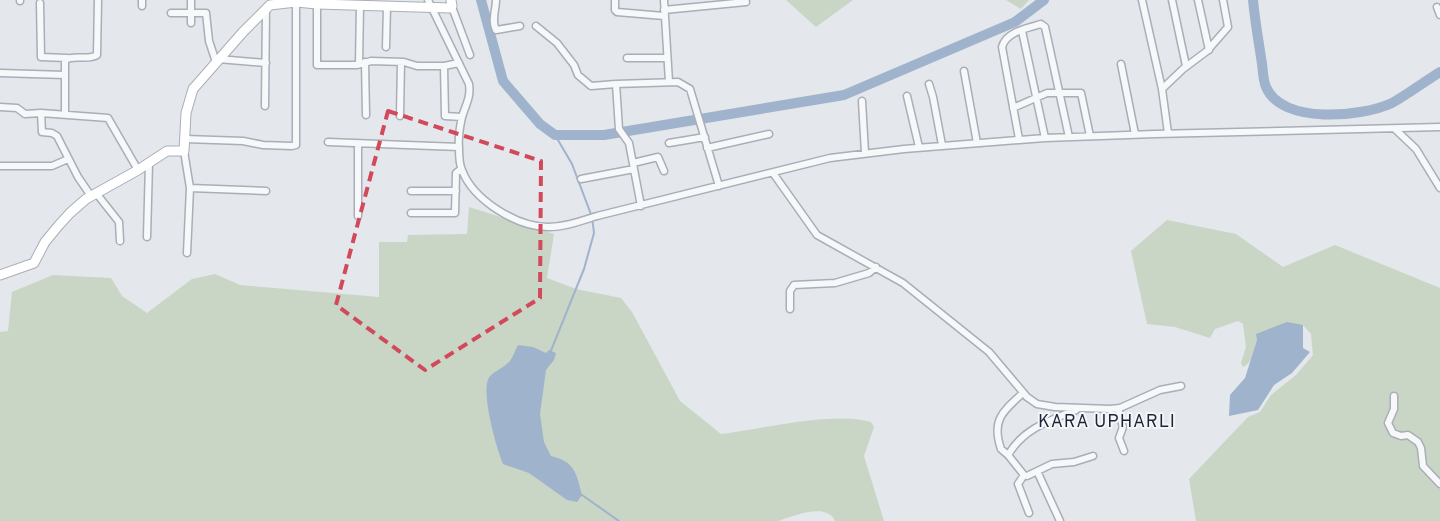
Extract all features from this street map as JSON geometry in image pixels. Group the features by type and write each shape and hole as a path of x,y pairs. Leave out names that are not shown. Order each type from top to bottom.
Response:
{"street":[{"path":"40,3 41,57 95,58 97,55 98,0"},
{"path":"191,0 191,23"},
{"path":"496,0 493,23 496,30 520,26"},
{"path":"615,0 616,11 619,13 664,13 746,2"},
{"path":"664,0 669,82"},
{"path":"1142,0 1162,89 1168,134"},
{"path":"1172,0 1186,66"},
{"path":"1198,0 1209,50"},
{"path":"1162,89 1186,66 1199,59 1209,50 1228,27 1223,0"},
{"path":"185,139 243,141 266,145 296,145 296,2"},
{"path":"187,253 190,188 184,151 186,113 192,91 270,4 334,2 360,6 387,6 451,3 470,55"},
{"path":"317,4 317,65 372,61 400,62 417,66 444,66 458,63"},
{"path":"429,4 466,76 470,91 462,117 459,147 461,169 480,197 501,212 532,225 561,227 597,216 830,158 919,147 1019,139 1135,134 1440,127"},
{"path":"360,6 366,115"},
{"path":"386,46 387,6"},
{"path":"1438,7 1440,15"},
{"path":"265,106 266,8"},
{"path":"171,13 206,13 209,41 217,61"},
{"path":"1019,139 1002,47 1007,37 1041,24 1044,25 1069,137"},
{"path":"536,26 557,43 573,63 578,75 591,86 669,82 683,84 690,89 719,186"},
{"path":"1022,31 1045,138"},
{"path":"65,114 65,60 67,58"},
{"path":"627,58 667,58"},
{"path":"217,61 266,63"},
{"path":"400,62 400,116"},
{"path":"1122,64 1135,134"},
{"path":"444,66 445,116 462,117"},
{"path":"964,71 977,142"},
{"path":"0,73 65,75"},
{"path":"616,84 619,129 630,143 641,206"},
{"path":"929,84 942,146"},
{"path":"1013,108 1047,92 1082,93 1090,136"},
{"path":"907,96 919,147"},
{"path":"862,101 866,153"},
{"path":"0,107 17,108 25,114 65,114 109,118 138,170"},
{"path":"41,113 42,132 56,135 78,177 119,222 120,241"},
{"path":"1394,129 1422,157 1440,188"},
{"path":"669,143 704,134"},
{"path":"708,148 769,134"},
{"path":"328,142 459,147"},
{"path":"358,144 358,216"},
{"path":"0,275 34,262 59,225 94,194 138,170 167,151 184,151"},
{"path":"581,179 634,166 658,157 664,171"},
{"path":"0,166 52,166 68,159"},
{"path":"148,237 149,163"},
{"path":"411,213 455,214 456,173 461,169"},
{"path":"773,173 813,231 903,283 989,352 1032,402 1080,409 1118,408 1160,390 1181,386"},
{"path":"190,188 266,191"},
{"path":"411,191 456,191"},
{"path":"790,309 790,291 794,285 835,283 872,271 876,267"},
{"path":"1023,393 1002,414 997,424 999,444 1024,475"},
{"path":"1394,396 1394,410 1388,423 1394,433 1402,436 1408,435 1418,442 1421,448 1423,466 1440,484"},
{"path":"1118,408 1122,427 1119,438 1124,451"},
{"path":"1008,455 1018,441 1031,429 1080,409"},
{"path":"1029,513 1018,484 1024,475 1052,464 1074,462 1094,456"},
{"path":"1037,471 1060,521"}],"highlighted area":[{"path":"388,111 541,161 540,298 425,370 336,305"}],"green space":[{"path":"786,0 853,0 816,27"},
{"path":"1006,0 1029,0 1021,9"},
{"path":"469,207 554,234 547,278 576,289 621,298 632,312 680,401 721,434 818,420 856,419 871,422 874,427 864,456 884,521 835,521 831,515 817,511 779,521 0,521 0,332 8,331 12,292 53,275 111,278 122,296 147,313 192,279 215,274 240,285 379,297 379,242 407,242 408,235 467,234"},
{"path":"1167,220 1236,234 1283,267 1335,245 1440,288 1440,521 1196,521 1189,479 1248,417 1260,412 1271,395 1296,375 1313,355 1311,334 1303,325 1257,340 1251,359 1243,367 1241,363 1246,347 1243,324 1238,321 1215,329 1210,338 1175,327 1147,324 1131,251"}],"water":[{"path":"1287,322 1303,325 1303,348 1310,352 1292,373 1274,385 1258,410 1229,416 1230,395 1245,378 1257,340 1256,334"},
{"path":"518,345 533,347 546,353 549,350 556,353 554,360 546,370 540,414 544,442 551,456 565,461 576,474 582,495 577,502 567,500 529,473 503,464 490,419 487,383 490,376 510,360"}],"waterway":[{"path":"481,0 503,81 540,124 555,135 604,135 844,95 1015,22 1044,0"},
{"path":"1253,0 1265,84 1275,99 1288,107 1305,112 1324,114 1362,112 1392,103 1440,72"},
{"path":"550,353 584,269 594,233 592,217 572,164 555,135"},
{"path":"582,495 619,521"}],"district":[{"name":"KARA UPHARLI","path":"1107,422"}]}
